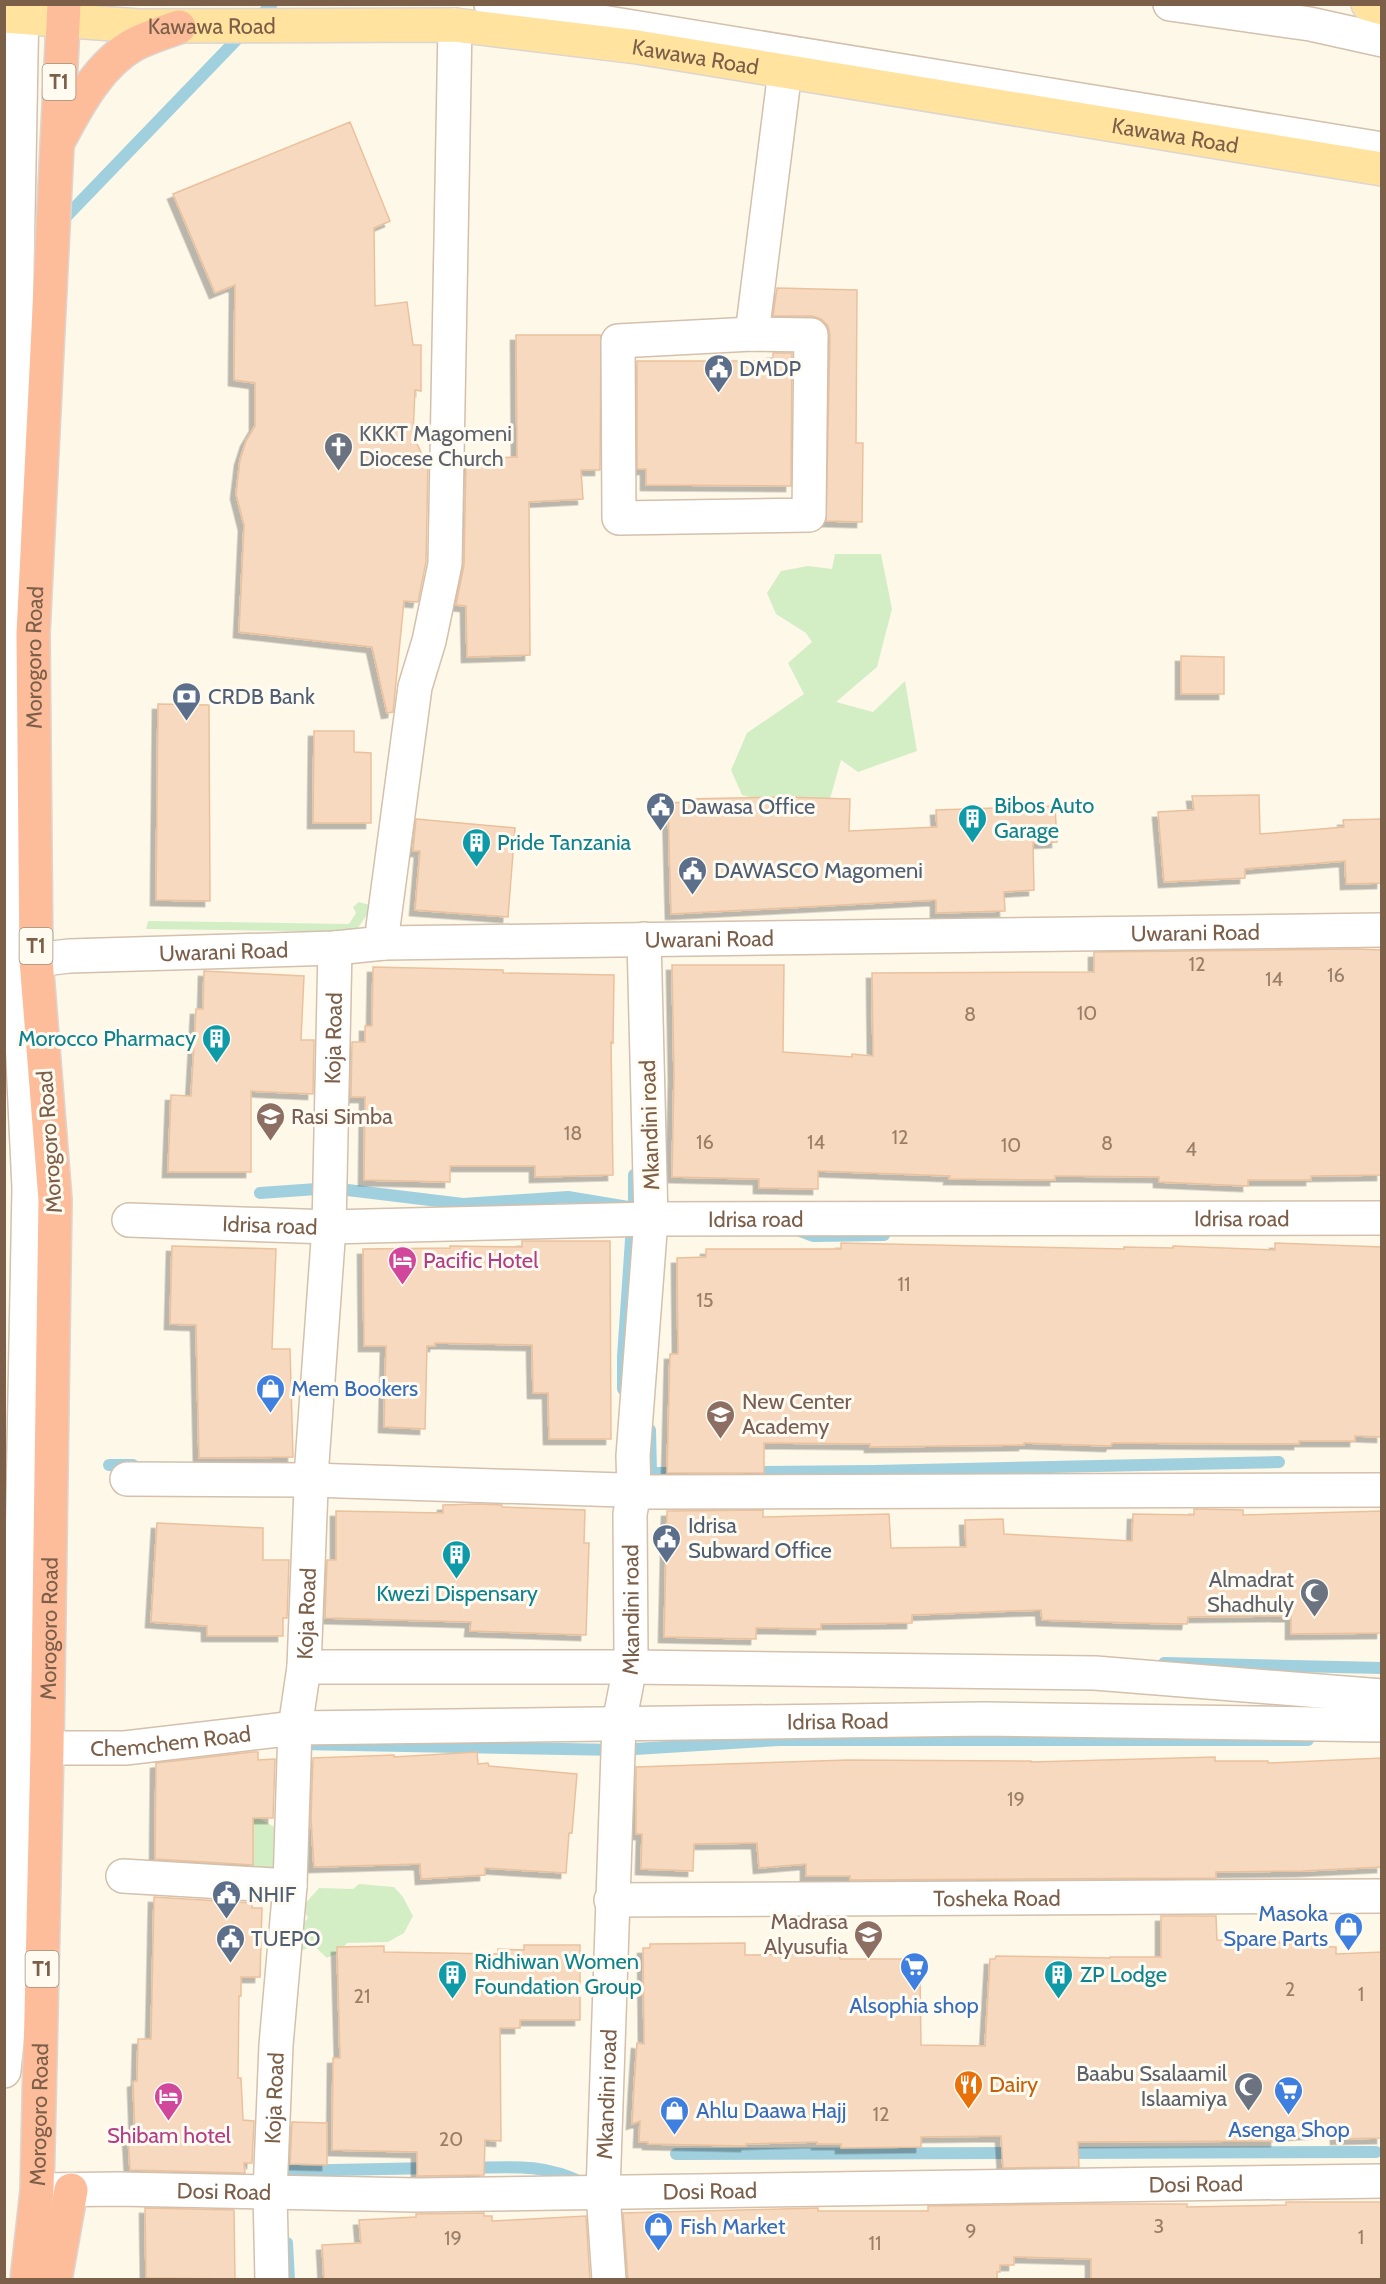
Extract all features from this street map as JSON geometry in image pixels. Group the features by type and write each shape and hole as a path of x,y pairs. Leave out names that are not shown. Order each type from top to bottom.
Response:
{"highway":[{"name":"Morogoro Road","path":"27,2280 36,2191 47,1748 55,1200 36,960 33,634 63,13"},
{"path":"57,144 77,105 114,59 136,44 179,27"},
{"path":"55,2280 71,2190"}],"main road":[{"path":"1368,4 1382,8"},
{"name":"Kawawa Road","path":"16,13 63,13 179,27 455,25 637,47 1382,169"}],"street":[{"name":"Kawawa Road","path":"491,4 1382,149"},
{"path":"1170,4 1310,24 1382,40"},
{"name":"Morogoro Road","path":"4,2072 15,1969 29,1188 8,744 16,13"},
{"path":"384,943 383,927 415,687 429,640 445,564 455,25"},
{"path":"752,334 785,71"},
{"path":"752,334 811,335 809,515 620,518 618,341 752,334"},
{"name":"Uwarani Road","path":"36,960 80,956 334,948 384,943 1382,930"},
{"name":"Mkandini road","path":"609,2280 603,2192 611,1899 619,1723 630,1667 630,1514 634,1492 633,1456 651,1219 644,939"},
{"name":"Koja Road","path":"272,2280 270,2193 276,2045 290,1886 295,1728 304,1667 311,1480 329,1227 334,948"},
{"name":"Idrisa road","path":"129,1220 329,1227 651,1219 1382,1218"},
{"path":"127,1479 311,1480 634,1492 1382,1490"},
{"path":"304,1667 630,1667 1095,1673 1382,1696"},
{"name":"Idrisa Road","path":"295,1728 984,1719 1382,1725"},
{"name":"Chemchem Road","path":"47,1748 125,1748 295,1728"},
{"path":"123,1876 290,1886"},
{"name":"Tosheka Road","path":"611,1899 1382,1896"},
{"name":"Dosi Road","path":"36,2191 417,2195 1382,2181"}],"green space":[{"path":"835,554 881,554 892,609 877,667 836,702 873,712 905,681 917,751 858,772 841,760 830,799 796,810 742,795 731,770 747,733 804,694 788,663 812,642 806,633 776,614 767,593 781,571 808,566 832,569"},
{"path":"359,902 373,906 355,932 146,929 148,921 349,924 356,913 353,907"},
{"path":"258,1818 280,1830 293,1870 233,1876 220,1862 229,1830"},
{"path":"359,1884 394,1887 403,1897 413,1916 404,1933 388,1942 347,1943 340,1952 327,1958 314,1946 299,1951 300,1927 308,1918 303,1906 319,1888 353,1889"}],"building":[{"path":"350,122 390,221 374,228 375,306 407,302 413,345 421,345 421,391 415,390 413,435 425,461 428,461 426,562 418,602 404,601 393,712 387,713 372,647 239,632 244,525 236,494 240,460 246,441 255,426 255,383 234,380 235,285 215,293 173,194"},
{"path":"777,288 857,290 856,443 863,443 862,522 826,521 830,335 828,326 821,319 812,316 773,316"},
{"path":"516,335 601,335 600,470 581,470 583,499 529,502 530,655 467,657 466,606 456,605 464,565 466,459 517,457"},
{"name":"DMDP","path":"773,353 792,353 791,486 646,485 646,469 637,469 637,361 773,361"},
{"path":"1181,656 1224,657 1224,694 1181,694"},
{"path":"158,704 209,705 210,901 156,900"},
{"path":"314,731 354,731 354,752 371,753 371,823 313,823"},
{"path":"1259,795 1260,834 1344,827 1343,820 1382,819 1382,883 1346,884 1345,861 1245,869 1245,878 1164,882 1158,812 1194,810 1192,796"},
{"path":"783,797 850,799 849,831 937,827 936,810 1055,806 1057,842 1033,843 1034,890 1004,892 1005,911 936,913 936,900 671,914 668,803 687,802 687,799"},
{"name":"Pride Tanzania","path":"416,819 515,828 508,917 415,910 420,851 413,851"},
{"path":"1382,950 1382,1175 1311,1176 1311,1180 1248,1180 1248,1186 1159,1182 1159,1177 1055,1176 1055,1180 949,1179 950,1176 818,1171 818,1189 759,1188 759,1179 672,1177 674,1076 672,965 784,965 783,1052 852,1057 852,1054 873,1056 872,973 1094,972 1094,952"},
{"path":"373,967 614,975 613,1043 611,1042 613,1175 535,1177 535,1166 450,1166 450,1182 364,1180 365,1097 351,1097 352,1042 365,1042 365,1026 372,1026"},
{"path":"204,971 304,976 301,1040 314,1040 313,1094 251,1091 251,1172 168,1172 171,1095 191,1096 196,1009 203,1009"},
{"path":"522,1241 610,1241 611,1439 549,1439 548,1393 533,1393 532,1345 435,1343 435,1346 427,1346 425,1429 384,1427 386,1346 364,1346 363,1249 450,1248 450,1246 522,1247"},
{"path":"841,1243 1124,1249 1124,1247 1173,1248 1173,1246 1275,1250 1275,1243 1382,1247 1382,1437 1355,1436 1355,1441 1299,1441 1299,1444 1112,1443 1111,1446 1024,1443 1024,1445 870,1447 870,1444 764,1443 764,1473 667,1473 670,1354 678,1354 677,1258 706,1257 706,1249 841,1249"},
{"path":"172,1246 276,1249 272,1349 290,1349 293,1457 199,1458 196,1325 170,1324"},
{"path":"477,1504 585,1510 584,1543 589,1543 586,1635 470,1631 471,1622 325,1618 327,1560 336,1560 336,1511 443,1513 443,1505"},
{"path":"1194,1509 1243,1510 1243,1515 1382,1511 1382,1633 1291,1634 1291,1616 1188,1617 1187,1624 1134,1623 1042,1620 1041,1610 912,1615 912,1623 821,1624 821,1629 756,1628 756,1639 664,1637 667,1511 763,1510 763,1517 889,1514 891,1548 966,1547 965,1520 1003,1519 1004,1534 1132,1541 1133,1514 1194,1515"},
{"path":"157,1523 263,1528 263,1560 289,1560 287,1618 283,1618 283,1636 207,1636 207,1626 151,1622"},
{"path":"258,1752 258,1760 275,1759 273,1818 253,1818 253,1865 155,1859 156,1763"},
{"path":"477,1752 478,1764 488,1763 489,1766 577,1774 566,1873 485,1868 485,1875 421,1879 420,1864 314,1867 311,1818 313,1758 394,1755 394,1757"},
{"path":"1215,1757 1215,1761 1268,1761 1268,1763 1382,1758 1382,1867 1216,1872 1216,1878 850,1880 850,1876 806,1876 806,1864 759,1868 757,1843 694,1844 693,1871 641,1869 642,1834 636,1834 636,1767 848,1760 1031,1762"},
{"path":"154,1897 252,1903 252,1908 262,1908 260,1977 241,1977 241,1996 239,1996 238,2078 241,2078 243,2120 254,2121 252,2163 244,2163 245,2173 130,2170 128,2136 135,2136 133,2082 137,2081 138,2039 151,2039"},
{"path":"1161,1916 1216,1916 1217,1940 1279,1941 1279,1943 1297,1944 1297,1946 1336,1947 1336,1954 1382,1952 1382,2138 1336,2139 1336,2132 1276,2136 1276,2141 1078,2142 1079,2167 1003,2168 1001,2136 921,2137 921,2147 841,2148 841,2144 817,2144 817,2142 746,2144 746,2146 639,2142 640,2121 632,2124 634,2086 637,2043 644,2044 643,1948 650,1948 650,1944 745,1943 745,1955 815,1954 840,1956 840,1959 903,1959 904,1976 920,1976 921,2045 985,2046 990,1959 995,1959 996,1956 1161,1957"},
{"path":"524,1945 580,1945 580,2020 520,2020 520,2028 500,2028 501,2141 485,2140 484,2175 417,2176 417,2152 332,2150 333,2058 340,2058 337,1947 384,1946 384,1952 498,1954 498,1949 524,1950"},
{"path":"292,2122 327,2123 327,2165 290,2164"},
{"path":"1286,2202 1382,2202 1382,2280 1091,2280 1091,2259 1014,2257 1014,2265 1000,2265 997,2280 628,2280 623,2213 818,2208 818,2211 928,2211 928,2206 1079,2204 1187,2204 1187,2207 1286,2205"},
{"path":"145,2208 234,2210 235,2279 146,2278"},
{"path":"484,2213 484,2216 492,2216 492,2221 586,2216 590,2280 324,2280 322,2245 361,2243 359,2220 416,2217 416,2214"}],"waterway":[{"path":"257,19 272,4"},
{"path":"59,224 244,32"},
{"path":"260,1193 331,1188 463,1204 568,1197 634,1208 634,1175"},
{"path":"623,1389 632,1225"},
{"path":"797,1230 813,1236 884,1235"},
{"path":"650,1430 651,1473 683,1473"},
{"path":"749,1472 1279,1462"},
{"path":"109,1465 133,1465"},
{"path":"1164,1663 1382,1668"},
{"path":"300,1744 619,1750 779,1740 1308,1740"},
{"path":"1062,2153 1376,2152"},
{"path":"676,2154 1017,2153"},
{"path":"284,2160 284,2171 433,2168"},
{"path":"468,2168 540,2169 583,2183"},
{"path":"287,2243 289,2280"}],"place":[{"name":"DMDP","path":"718,394"},
{"name":"KKKT Magomeni Diocese Church","path":"338,472"},
{"name":"CRDB Bank","path":"187,722"},
{"name":"Dawasa Office","path":"660,832"},
{"name":"Bibos Auto Garage","path":"973,844"},
{"name":"Pride Tanzania","path":"476,868"},
{"name":"DAWASCO Magomeni","path":"693,896"},
{"name":"Morocco Pharmacy","path":"217,1064"},
{"name":"Rasi Simba","path":"270,1142"},
{"name":"Pacific Hotel","path":"402,1286"},
{"name":"Mem Bookers","path":"270,1414"},
{"name":"New Center Academy","path":"721,1440"},
{"name":"Idrisa Subward Office","path":"667,1564"},
{"name":"Kwezi Dispensary","path":"457,1580"},
{"name":"Almadrat Shadhuly","path":"1315,1618"},
{"name":"NHIF","path":"227,1920"},
{"name":"Masoka Spare Parts","path":"1349,1952"},
{"name":"Madrasa Alyusufia","path":"869,1960"},
{"name":"TUEPO","path":"230,1964"},
{"name":"Alsophia shop","path":"914,1992"},
{"name":"Ridhiwan Women Foundation Group","path":"453,2000"},
{"name":"ZP Lodge","path":"1059,2000"},
{"name":"Dairy","path":"968,2110"},
{"name":"Baabu Ssalaamil Islaamiya","path":"1248,2112"},
{"name":"Asenga Shop","path":"1289,2116"},
{"name":"Shibam hotel","path":"169,2122"},
{"name":"Ahlu Daawa Hajj","path":"675,2136"},
{"name":"Fish Market","path":"659,2252"}]}
